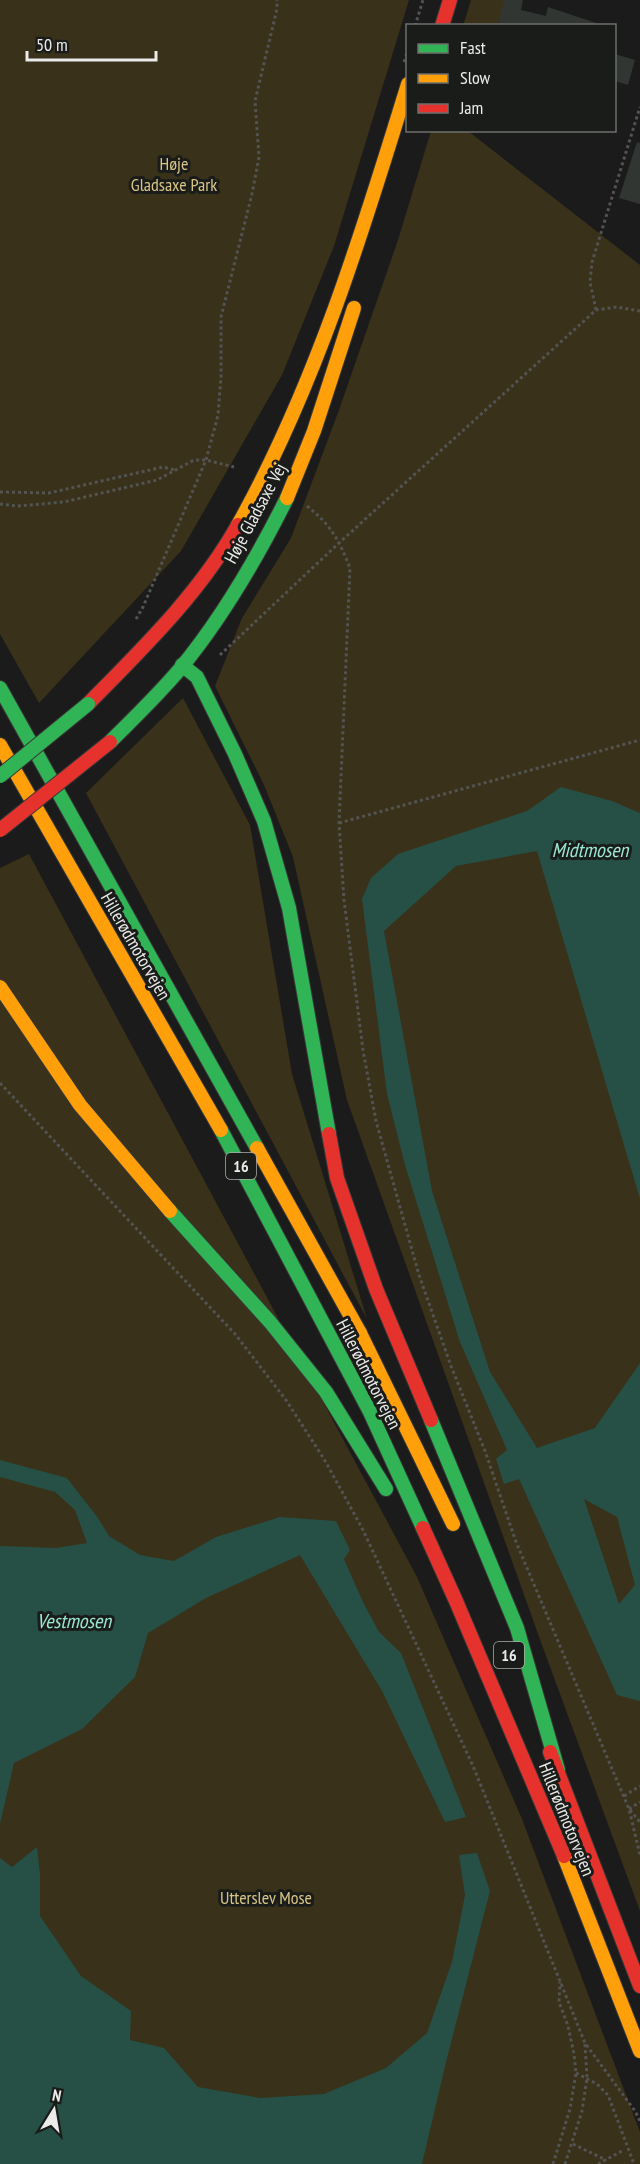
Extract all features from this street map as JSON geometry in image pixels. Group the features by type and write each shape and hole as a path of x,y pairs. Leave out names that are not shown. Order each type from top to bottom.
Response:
{"main road":[{"path":"443,24 450,0"},
{"name":"Høje Gladsaxe Vej","path":"0,776 88,704 125,666 193,589 220,554 248,507 300,399 331,318 366,219 406,90"},
{"name":"Høje Gladsaxe Vej","path":"0,830 110,742 182,665 230,598 273,525 298,473 322,412 357,299"},
{"path":"125,666 148,660"},
{"path":"164,662 182,665 197,677 236,754 264,821 286,897 337,1178 376,1289 517,1628 558,1770"},
{"name":"Hillerødmotorvejen","path":"0,688 360,1333 461,1542"},
{"name":"Hillerødmotorvejen","path":"0,745 226,1139 370,1412 456,1601 559,1844 640,2051"},
{"path":"0,987 80,1105 182,1225 270,1322 326,1392 456,1601"},
{"name":"Hillerødmotorvejen","path":"512,1661 558,1770 640,1986"}],"path":[{"path":"143,607 206,460 218,415 221,377 220,316 259,158 255,101 278,9 277,0"},
{"path":"416,24 423,0"},
{"path":"596,310 590,282 592,262 640,106"},
{"path":"197,677 340,542 596,310 617,307 640,311"},
{"path":"0,504 18,506 64,502 158,480 194,460 206,460 234,467"},
{"path":"0,492 49,494 163,467 176,470"},
{"path":"307,505 325,520 340,542 350,568 339,824 344,900 365,1060 376,1121 419,1275 451,1366 485,1451 516,1542 629,1809 640,1855"},
{"path":"339,824 640,740"},
{"path":"0,1083 235,1334 286,1400 324,1459 363,1530 472,1766 585,2043 640,2121"},
{"path":"623,1797 640,1786"},
{"path":"629,1809 640,1802"},
{"path":"629,1809 640,1822"},
{"path":"553,2164 570,2109 576,2073 568,2026 559,2002 560,1981"},
{"path":"565,2164 573,2144 587,2078 585,2043"},
{"path":"576,2073 597,2084 608,2095 634,2164"},
{"path":"573,2144 606,2160"},
{"path":"598,2164 622,2151"}],"green space":[{"name":"Høje Gladsaxe Park","path":"0,0 409,0 334,246 282,375 181,551 39,703 0,634"},
{"path":"471,0 506,0 498,24 464,24"},
{"path":"431,132 469,132 640,265 640,1911 347,1100 293,857 264,785 215,686 242,618 291,538 339,410 398,240"},
{"path":"183,698 250,825 292,1074 367,1319 86,793"},
{"name":"Utterslev Mose","path":"29,854 417,1577 522,1819 640,2132 640,2164 0,2164 0,868"}],"water":[{"name":"Midtmosen","path":"561,787 612,801 640,813 640,1199 537,851 456,866 384,931 432,1191 490,1372 537,1448 595,1428 640,1363 640,1701 617,1695 519,1479 504,1484 496,1459 507,1450 460,1342 405,1165 387,1094 362,899 371,878 398,854 527,811","holes":["584,1499 617,1517 635,1585 619,1604"]},
{"name":"Vestmosen","path":"0,1460 67,1478 109,1536 140,1555 174,1561 216,1537 280,1517 336,1521 350,1550 344,1559 379,1632 401,1653 466,1817 445,1822 382,1691 300,1555 206,1598 148,1633 135,1677 82,1729 14,1763 0,1824 0,1546 56,1548 87,1543 75,1510 55,1492 0,1477"},
{"path":"37,1847 40,1916 81,1976 131,2011 130,2040 164,2048 198,2087 260,2098 324,2094 386,2068 427,2033 452,1962 465,1895 459,1855 477,1853 490,1891 422,2164 0,2164 0,1858 12,1867"}],"building":[{"path":"504,0 523,0 521,10 546,16 548,7 596,23 596,24 498,24"},
{"path":"616,54 635,60 628,85 616,81"},
{"path":"637,142 640,143 640,204 619,198"}],"traffic: fast":[{"path":"110,742 172,679 211,629 264,543 287,498"},
{"path":"182,665 197,677 235,754 264,821 289,908 329,1134"},
{"path":"0,688 257,1148"},
{"path":"0,776 88,704"},
{"path":"221,1130 370,1412 423,1528"},
{"path":"170,1211 270,1322 326,1392 386,1489"},
{"path":"431,1420 517,1628 558,1770"}],"traffic: slow":[{"path":"238,525 291,419 335,309 406,90"},
{"path":"287,498 314,431 354,308"},
{"path":"0,745 221,1130"},
{"path":"0,987 80,1105 170,1211"},
{"path":"257,1148 360,1333"},
{"path":"360,1333 453,1524"},
{"path":"564,1856 640,2051"}],"traffic: jam":[{"path":"443,24 450,0"},
{"path":"88,704 188,597 223,550 238,525"},
{"path":"0,830 110,742"},
{"path":"329,1134 337,1178 376,1289 431,1420"},
{"path":"423,1528 564,1856"},
{"path":"550,1752 640,1986"}]}
